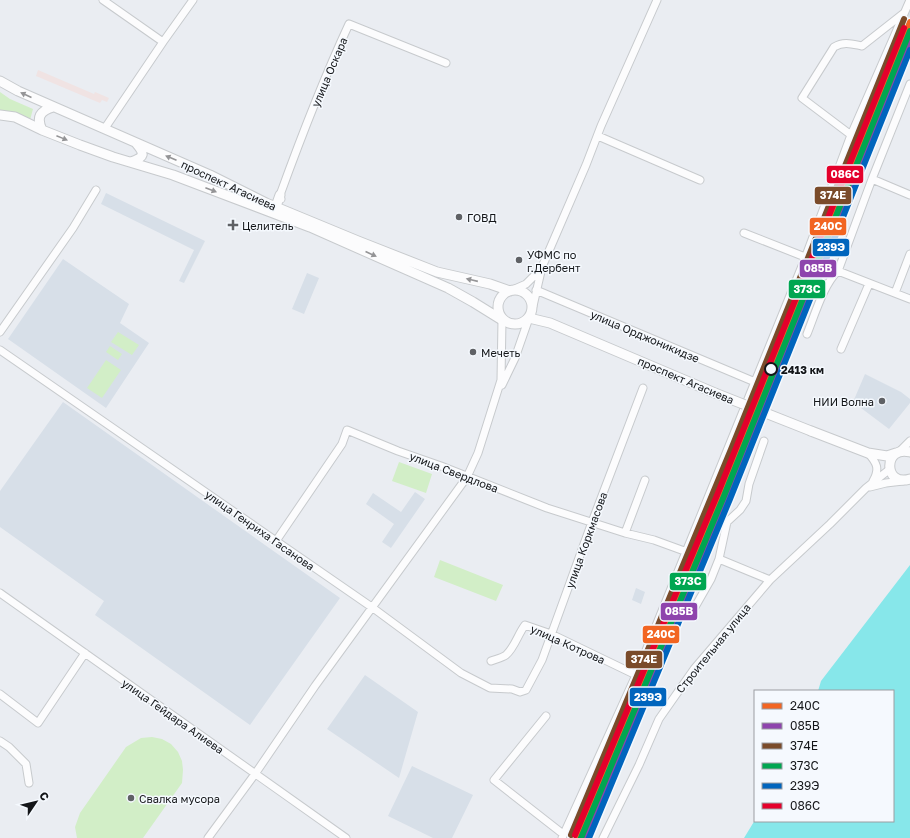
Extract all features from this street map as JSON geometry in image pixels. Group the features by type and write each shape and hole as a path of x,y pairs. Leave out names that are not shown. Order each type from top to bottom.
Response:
{"main road":[{"name":"проспект Агасиева","path":"0,81 18,92 210,175 266,203 274,210 285,210 437,272 510,291"},
{"path":"42,130 39,123 40,115 44,110 53,107"},
{"name":"проспект Агасиева","path":"0,114 15,117 42,130 104,154 173,175 274,210 310,228 433,281 465,297 502,320"},
{"path":"131,162 140,159 142,155 142,150 135,142"},
{"name":"улица Оскара","path":"274,210 280,195"},
{"path":"517,290 524,292 532,300 532,306 529,318 522,323 508,324 502,320 498,314 497,304 500,298 510,291 517,290"},
{"name":"проспект Агасиева","path":"532,306 550,323"},
{"name":"проспект Агасиева","path":"529,318 550,323 810,431 868,453 880,460 890,469 896,478 907,480"},
{"name":"проспект Агасиева","path":"868,453 887,456 898,452 910,452"},
{"path":"890,469 890,461 898,452"}],"street":[{"path":"103,0 163,42"},
{"path":"104,128 193,0"},
{"path":"532,306 542,267 601,126 657,0"},
{"path":"546,716 494,780 563,836 636,675 805,257 851,135 910,0"},
{"path":"851,135 802,98 834,47 840,43 862,46 904,12"},
{"name":"улица Оскара","path":"280,195 333,58 349,24 446,64"},
{"path":"807,334 822,297 833,276 838,271 872,179 910,84"},
{"path":"598,136 700,180"},
{"path":"872,179 910,195"},
{"path":"0,332 73,228 96,190"},
{"path":"266,203 280,195 285,210"},
{"path":"744,233 805,257"},
{"path":"895,293 910,254"},
{"path":"510,291 526,284 542,267"},
{"path":"838,271 910,299"},
{"path":"841,349 869,284"},
{"name":"улица Орджоникидзе","path":"536,290 755,382"},
{"path":"495,399 515,358 529,318"},
{"path":"208,838 255,774 315,686 467,477 478,454 501,380 502,320"},
{"name":"улица Генриха Гасанова","path":"0,350 373,608 461,673 490,688 512,689 520,692 526,690"},
{"name":"улица Коркмасова","path":"526,690 542,660 643,388"},
{"name":"улица Свердлова","path":"276,541 342,444 348,430 547,508 625,533 654,540 687,552"},
{"path":"695,607 711,579 719,559 727,522 746,502 749,484 764,441"},
{"path":"898,452 910,441"},
{"path":"868,453 877,464 878,468 877,474 868,486"},
{"name":"Строительная улица","path":"603,838 639,765 658,719 694,669 770,580 868,486 890,469"},
{"path":"625,533 645,480"},
{"name":"Строительная улица","path":"868,486 886,482 907,480"},
{"path":"719,559 770,580"},
{"path":"0,602 2,594"},
{"name":"улица Гейдара Алиева","path":"2,594 346,838"},
{"name":"улица Котрова","path":"491,661 505,655 513,646 518,633 524,625 551,634 636,675"},
{"path":"0,694 38,723 85,653"},
{"path":"0,741 26,764 29,783"}],"shaded area":[{"path":"910,5 910,47 768,399 755,394 882,71"},
{"path":"38,70 94,94 95,92 109,98 107,102 102,100 100,103 36,76"},
{"path":"106,193 205,241 184,283 179,281 194,250 101,204"},
{"path":"63,259 129,304 120,323 149,343 106,408 8,339"},
{"path":"307,273 319,278 304,314 292,309"},
{"name":"НИИ Волна","path":"865,374 901,392 910,399 910,403 889,429 853,402"},
{"path":"63,402 340,598 250,725 95,615 104,601 0,527 0,491"},
{"path":"415,492 425,499 391,548 382,542 394,524 366,504 373,493 401,512"},
{"path":"636,588 645,592 641,604 632,600"},
{"path":"365,675 418,712 399,778 327,729"},
{"path":"412,766 473,795 452,838 433,838 388,816"}],"green space":[{"path":"0,92 10,99 33,109 30,120 0,111"},
{"path":"118,332 139,345 132,355 111,342"},
{"path":"110,346 122,354 118,360 106,352"},
{"path":"106,360 121,370 102,398 87,388"},
{"path":"399,462 432,474 426,493 392,481"},
{"path":"440,560 503,585 496,601 434,577"},
{"name":"Свалка мусора","path":"152,737 162,739 171,744 178,752 182,761 182,783 143,838 77,838 75,827 80,813 126,747 141,738"}],"water":[{"path":"910,565 910,838 744,838 754,822 894,822 894,690 818,690 821,681"}],"railway":[{"path":"585,838 709,540 910,41"}],"transit line":[{"name":"374Е","path":"571,835 732,447 904,19"},
{"name":"240С","path":"577,838 738,450 910,22"},
{"name":"086С","path":"575,835 718,493 904,28"},
{"name":"373C","path":"581,838 724,496 910,31"},
{"name":"085В","path":"585,838 744,453 910,41"},
{"name":"239Э","path":"589,838 730,499 910,50"}],"place":[{"name":"ГОВД","path":"459,217"},
{"name":"Целитель","path":"233,225"},
{"name":"УФМС по г.Дербент","path":"519,260"},
{"name":"Мечеть","path":"473,352"},
{"name":"2413 км","path":"771,369"},
{"name":"НИИ Волна","path":"882,401"},
{"name":"Свалка мусора","path":"131,798"}]}
